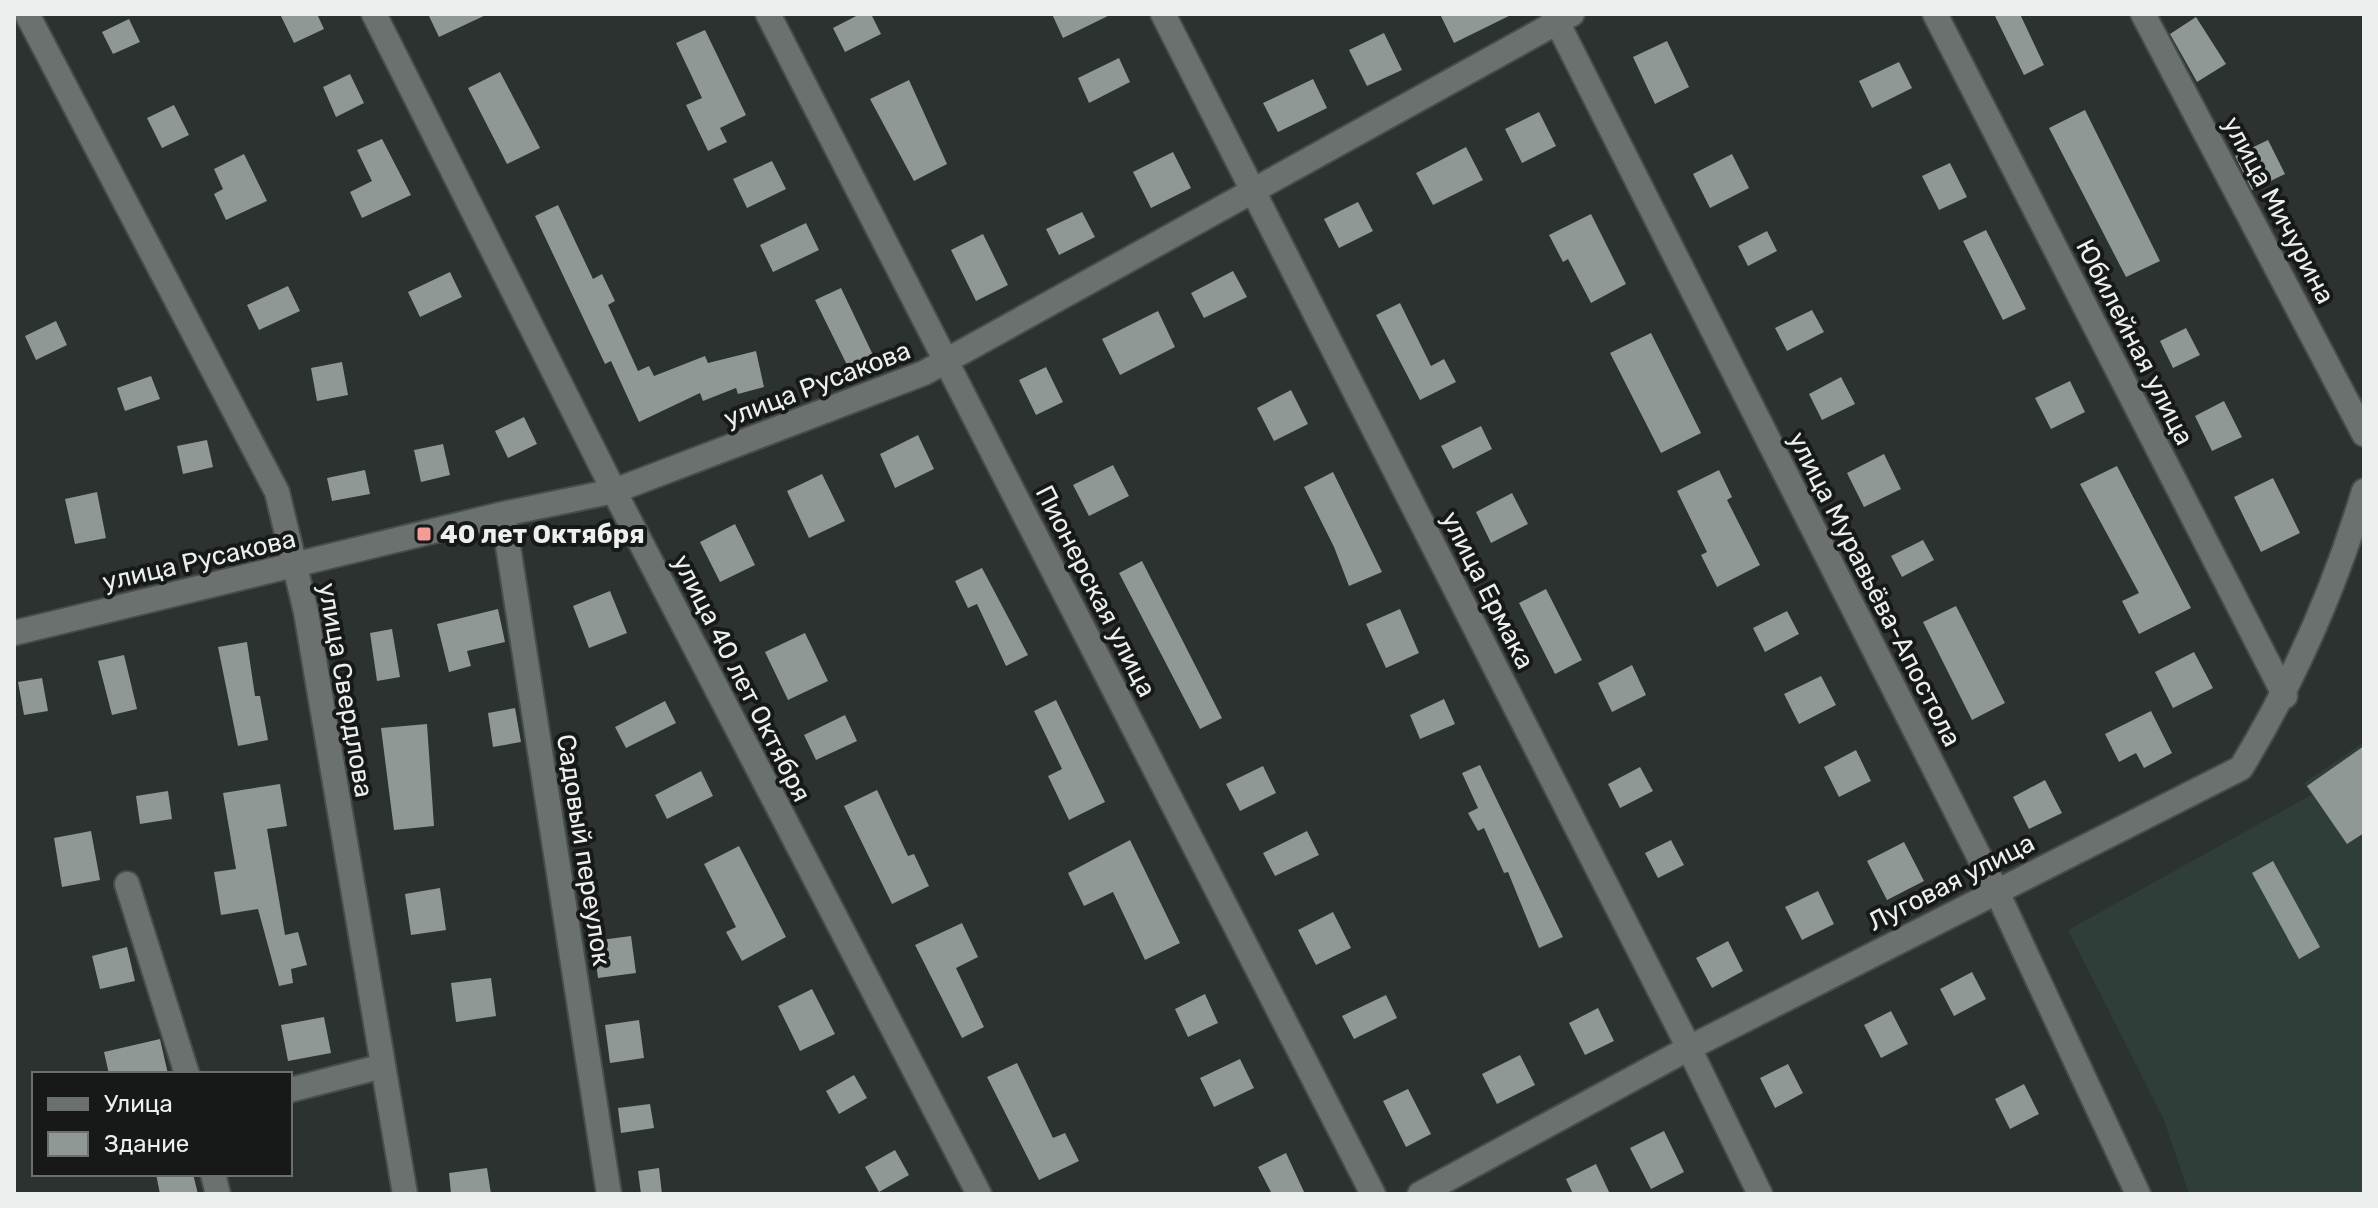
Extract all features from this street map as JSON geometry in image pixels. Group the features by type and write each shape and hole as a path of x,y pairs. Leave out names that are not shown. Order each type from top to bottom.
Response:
{"street":[{"name":"улица Свердлова","path":"27,14 277,492 295,567 405,1194"},
{"name":"улица 40 лет Октября","path":"374,14 614,491 979,1194"},
{"name":"Пионерская улица","path":"768,14 1373,1194"},
{"name":"улица Ермака","path":"1163,14 1689,1048 1760,1194"},
{"name":"Юбилейная улица","path":"1935,14 2285,696"},
{"name":"улица Мичурина","path":"2143,14 2364,434"},
{"name":"улица Русакова","path":"14,633 503,514 614,491 948,363 1561,17"},
{"name":"улица Муравьёва-Апостола","path":"1561,17 1996,890 2138,1194"},
{"name":"Луговая улица","path":"1420,1194 1689,1048 2241,768 2285,696 2343,563 2364,491"},
{"name":"Садовый переулок","path":"503,514 609,1194"},
{"path":"127,884 186,1072"},
{"path":"292,1089 383,1066"}],"shaded area":[{"path":"2364,742 2364,1194 2189,1194 2164,1120 2068,930 2311,795 2304,783"}],"building":[{"path":"280,14 317,14 324,29 294,43"},
{"path":"428,14 488,14 439,37"},
{"path":"860,14 871,14 881,34 845,52 833,28"},
{"path":"1052,14 1112,14 1063,38"},
{"path":"1440,14 1513,14 1454,43"},
{"path":"1994,14 2020,14 2044,65 2024,75"},
{"path":"2196,17 2226,64 2197,82 2170,34"},
{"path":"129,19 140,42 113,54 102,32"},
{"path":"705,30 746,115 720,128 727,142 708,151 686,105 702,98 676,43"},
{"path":"1384,33 1402,70 1367,86 1349,50"},
{"path":"1667,41 1689,87 1655,104 1633,57"},
{"path":"1119,58 1130,82 1089,103 1078,78"},
{"path":"1899,62 1912,88 1872,108 1859,81"},
{"path":"500,72 540,148 507,164 468,88"},
{"path":"350,74 364,103 336,117 323,87"},
{"path":"1313,79 1327,108 1278,132 1263,103"},
{"path":"909,80 947,164 914,181 870,99"},
{"path":"174,105 189,135 162,148 147,118"},
{"path":"2085,110 2160,261 2126,277 2049,128"},
{"path":"1539,112 1556,146 1522,163 1505,129"},
{"path":"382,139 411,195 362,218 350,192 372,181 357,150"},
{"path":"2268,140 2285,174 2252,190 2235,156"},
{"path":"1466,147 1483,180 1433,205 1416,173"},
{"path":"1173,152 1191,188 1151,208 1133,172"},
{"path":"244,154 267,201 226,220 214,194 223,189 214,169"},
{"path":"1732,154 1749,188 1710,208 1693,174"},
{"path":"772,161 786,189 747,208 733,179"},
{"path":"1950,163 1967,197 1939,210 1922,176"},
{"path":"1358,202 1373,231 1339,248 1324,219"},
{"path":"558,205 593,279 602,274 615,301 608,305 638,371 649,366 654,376 705,356 708,363 756,351 764,387 738,394 736,388 703,401 700,393 639,422 611,361 605,364 535,216"},
{"path":"1082,212 1095,237 1059,255 1046,229"},
{"path":"1591,214 1626,284 1591,303 1568,259 1563,262 1549,235"},
{"path":"806,223 819,250 773,272 760,245"},
{"path":"1986,230 2026,309 2003,320 1963,241"},
{"path":"1767,231 1777,251 1748,266 1738,246"},
{"path":"983,234 1008,285 976,301 951,250"},
{"path":"1233,271 1247,297 1204,318 1191,293"},
{"path":"450,272 462,297 420,317 408,292"},
{"path":"288,286 300,311 259,330 247,305"},
{"path":"841,288 873,355 848,367 815,300"},
{"path":"1400,303 1431,366 1444,359 1456,382 1420,400 1376,315"},
{"path":"1812,310 1824,332 1787,351 1775,328"},
{"path":"1158,311 1175,347 1120,375 1102,339"},
{"path":"56,321 67,345 36,360 25,336"},
{"path":"2186,328 2200,355 2173,368 2160,341"},
{"path":"1651,333 1701,433 1661,453 1610,353"},
{"path":"342,362 348,395 317,401 311,368"},
{"path":"1046,367 1063,402 1036,415 1019,380"},
{"path":"151,376 160,399 125,411 117,388"},
{"path":"1841,377 1855,404 1822,420 1809,394"},
{"path":"2070,381 2085,412 2051,429 2035,398"},
{"path":"1291,390 1308,424 1274,441 1257,408"},
{"path":"2224,401 2242,437 2212,451 2195,416"},
{"path":"524,417 537,444 508,458 495,431"},
{"path":"1481,426 1492,449 1453,469 1441,446"},
{"path":"918,435 934,469 895,488 880,454"},
{"path":"207,440 213,467 183,474 177,446"},
{"path":"443,444 450,475 421,482 414,450"},
{"path":"1884,454 1901,489 1864,507 1847,473"},
{"path":"1113,465 1129,496 1089,516 1073,485"},
{"path":"2117,466 2191,608 2139,634 2122,601 2139,593 2080,484"},
{"path":"365,470 370,494 332,501 327,478"},
{"path":"1719,470 1732,497 1727,500 1760,565 1717,587 1701,555 1707,552 1677,491"},
{"path":"1333,472 1382,572 1349,586 1334,547 1304,487"},
{"path":"822,474 845,521 809,538 787,491"},
{"path":"2273,478 2300,533 2261,552 2234,497"},
{"path":"97,492 106,538 75,544 65,499"},
{"path":"1512,493 1528,524 1491,543 1476,512"},
{"path":"735,524 755,565 720,582 700,542"},
{"path":"1923,540 1934,560 1902,577 1891,556"},
{"path":"1142,561 1222,718 1200,729 1119,573"},
{"path":"982,568 1028,655 1006,666 977,604 968,608 955,581"},
{"path":"1546,589 1582,660 1555,674 1519,603"},
{"path":"610,591 627,633 589,648 573,606"},
{"path":"1956,606 2005,703 1972,720 1923,622"},
{"path":"498,609 505,642 467,651 471,666 449,672 437,624"},
{"path":"1400,609 1419,653 1386,668 1366,624"},
{"path":"1787,611 1799,634 1765,652 1753,628"},
{"path":"392,629 400,677 377,681 370,633"},
{"path":"805,633 828,681 788,700 765,652"},
{"path":"247,642 255,696 260,696 268,740 238,746 218,647"},
{"path":"2194,652 2213,688 2173,708 2155,672"},
{"path":"124,655 137,709 112,715 98,661"},
{"path":"1632,665 1646,695 1612,712 1598,683"},
{"path":"1821,676 1836,705 1799,724 1784,694"},
{"path":"42,678 48,711 24,715 18,682"},
{"path":"1444,699 1455,724 1420,739 1410,715"},
{"path":"1056,700 1105,802 1069,820 1048,776 1062,769 1034,711"},
{"path":"665,701 676,723 626,748 615,727"},
{"path":"515,708 521,742 493,747 488,713"},
{"path":"2151,711 2172,753 2144,768 2136,753 2119,762 2105,734"},
{"path":"845,715 857,741 816,760 804,735"},
{"path":"427,724 434,826 394,830 381,728"},
{"path":"2364,746 2364,833 2347,844 2307,786"},
{"path":"1856,750 1871,781 1839,797 1824,767"},
{"path":"1480,765 1563,937 1539,948 1508,872 1504,873 1484,828 1478,831 1468,813 1478,808 1462,773"},
{"path":"1263,766 1276,793 1240,811 1226,784"},
{"path":"1640,767 1653,791 1620,808 1608,784"},
{"path":"701,771 713,796 667,819 655,795"},
{"path":"2045,780 2062,813 2029,829 2013,797"},
{"path":"280,784 287,826 267,829 285,935 298,932 307,965 291,969 293,983 279,986 258,909 221,915 214,872 236,869 223,793"},
{"path":"877,790 908,856 914,854 929,886 892,904 844,806"},
{"path":"168,791 172,819 140,824 136,796"},
{"path":"91,831 100,880 62,887 54,838"},
{"path":"1307,831 1319,855 1275,876 1263,853"},
{"path":"1130,840 1180,943 1145,960 1113,892 1084,906 1068,873"},
{"path":"1671,840 1684,865 1658,878 1645,853"},
{"path":"1904,842 1924,881 1887,900 1867,861"},
{"path":"739,846 786,937 742,961 726,932 736,927 704,864"},
{"path":"2273,861 2320,947 2299,959 2252,873"},
{"path":"440,888 446,930 411,935 405,894"},
{"path":"1818,891 1834,924 1802,940 1785,907"},
{"path":"1333,912 1351,948 1316,965 1298,930"},
{"path":"962,923 978,957 956,968 984,1027 962,1038 915,945"},
{"path":"631,936 636,973 598,978 593,941"},
{"path":"1728,941 1743,971 1712,988 1696,958"},
{"path":"127,947 135,981 100,989 92,956"},
{"path":"1972,972 1986,999 1954,1016 1940,989"},
{"path":"491,978 496,1016 456,1022 451,983"},
{"path":"812,989 835,1034 800,1051 778,1006"},
{"path":"1205,994 1218,1023 1188,1037 1175,1009"},
{"path":"1386,995 1397,1018 1354,1039 1342,1016"},
{"path":"1598,1008 1614,1041 1585,1055 1569,1023"},
{"path":"1891,1011 1908,1044 1881,1058 1864,1025"},
{"path":"324,1017 331,1053 288,1061 281,1025"},
{"path":"639,1020 644,1058 610,1063 605,1025"},
{"path":"160,1039 168,1072 109,1072 104,1052"},
{"path":"1520,1055 1535,1085 1497,1104 1482,1074"},
{"path":"1240,1059 1254,1088 1214,1107 1200,1078"},
{"path":"1017,1063 1053,1138 1065,1133 1079,1161 1039,1180 987,1077"},
{"path":"1788,1064 1803,1093 1775,1108 1760,1078"},
{"path":"854,1075 867,1098 839,1114 826,1091"},
{"path":"2024,1084 2039,1114 2010,1129 1995,1099"},
{"path":"1408,1089 1431,1134 1406,1147 1383,1101"},
{"path":"650,1104 654,1128 621,1133 618,1108"},
{"path":"1664,1131 1684,1172 1651,1189 1630,1148"},
{"path":"895,1150 909,1175 879,1192 865,1167"},
{"path":"1286,1153 1305,1194 1272,1194 1258,1167"},
{"path":"1596,1164 1610,1194 1573,1194 1566,1179"},
{"path":"487,1168 491,1194 451,1194 449,1173"},
{"path":"659,1168 662,1194 641,1194 638,1171"},
{"path":"156,1176 194,1176 198,1194 160,1194"}],"place":[{"name":"40 лет Октября","path":"424,534"}]}
